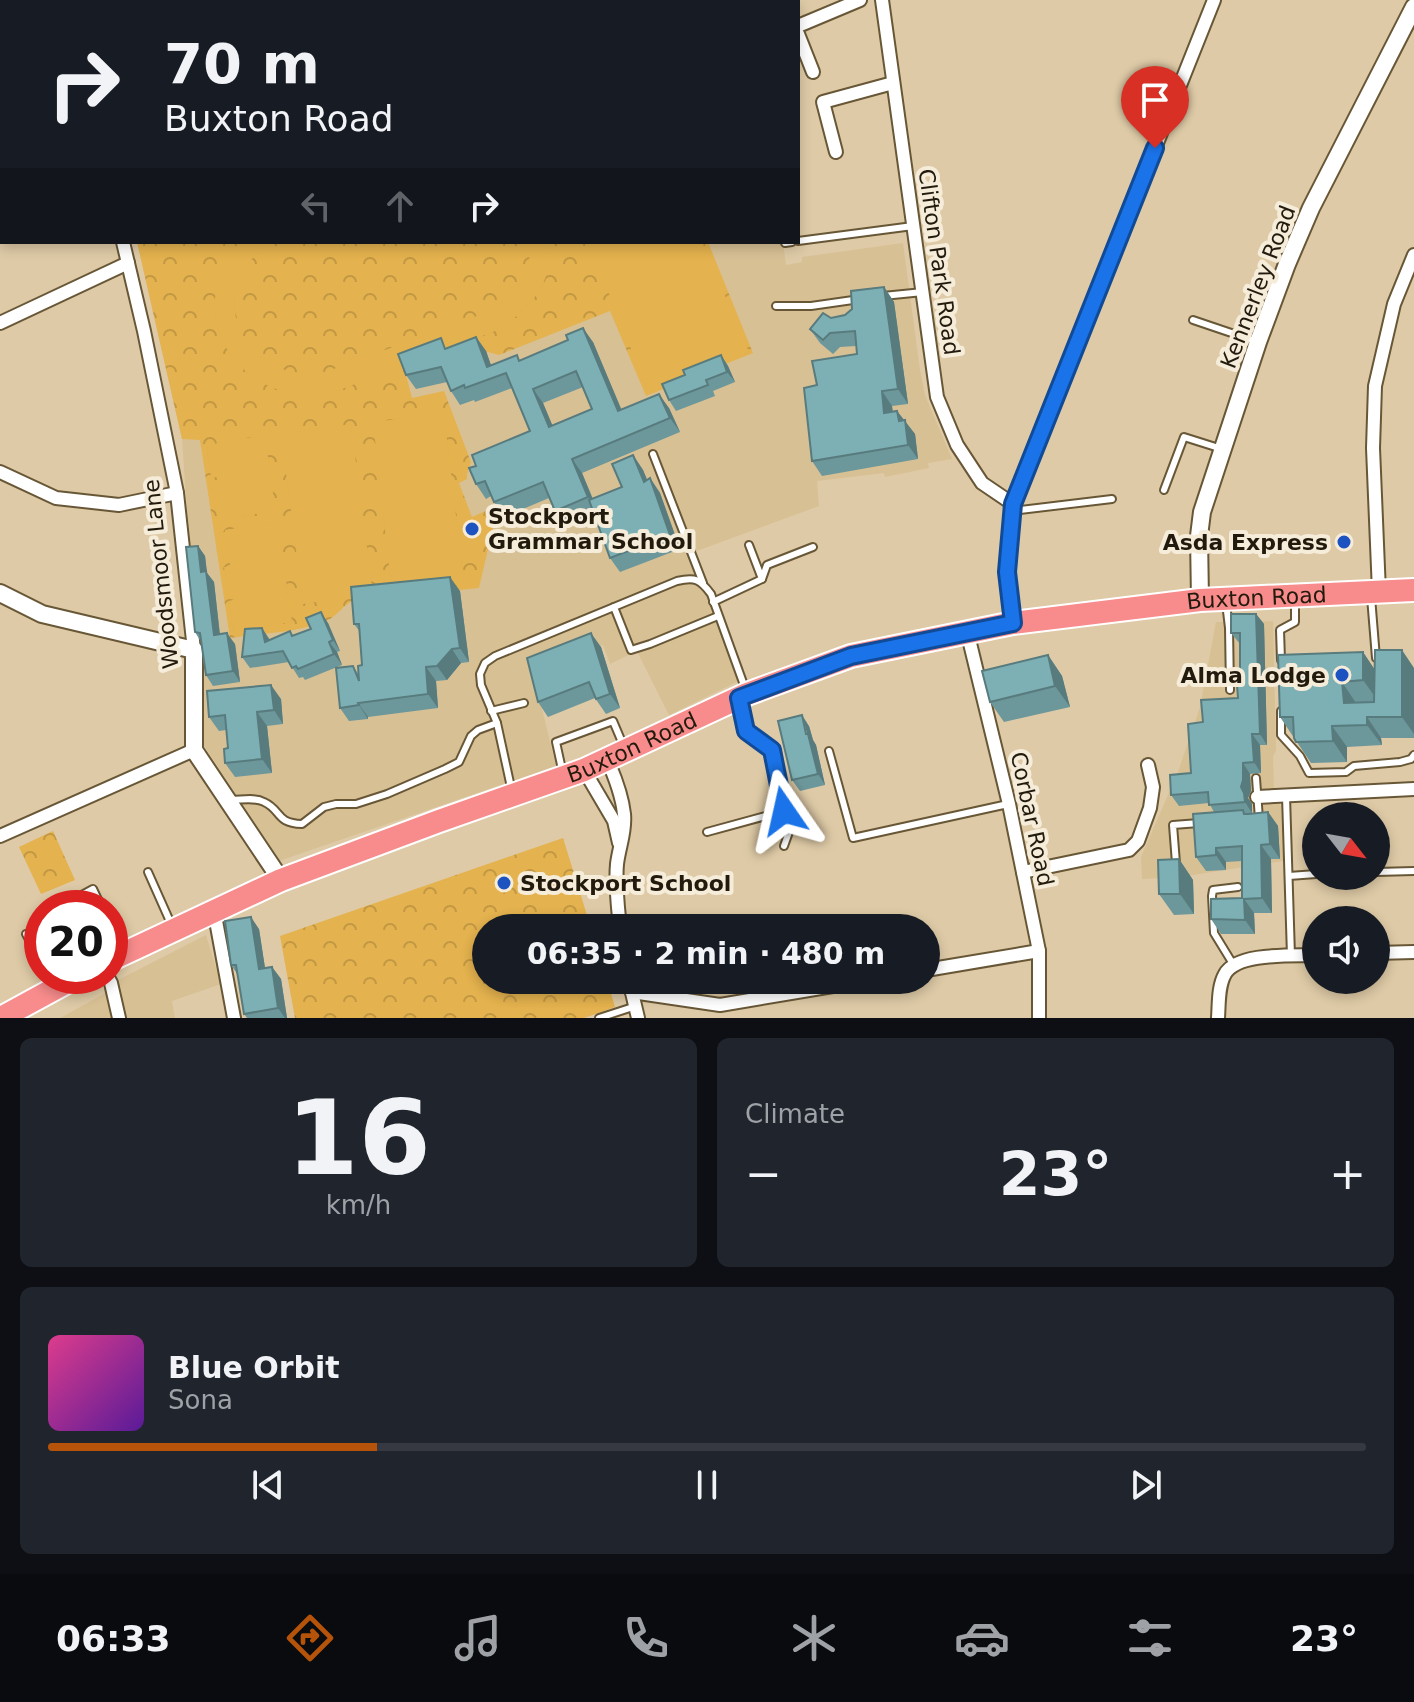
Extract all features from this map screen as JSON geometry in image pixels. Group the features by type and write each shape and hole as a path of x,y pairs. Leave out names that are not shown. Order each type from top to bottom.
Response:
{"highway":[{"name":"Buxton Road","path":"128,951 281,880 574,774 743,696 851,656 1013,623 1200,600 1414,590"},
{"path":"2,1015 35,994"}],"street":[{"path":"800,25 860,0"},
{"name":"Clifton Park Road","path":"882,0 937,397 957,445 982,483 1012,507"},
{"path":"1013,623 1007,572 1012,507 1214,0"},
{"name":"Kennerley Road","path":"1200,600 1200,524 1258,342 1311,208 1414,7"},
{"path":"800,39 813,72"},
{"path":"823,102 893,83"},
{"path":"818,88 836,152"},
{"name":"Woodsmoor Lane","path":"123,244 177,493 194,650 194,750"},
{"path":"1375,592 1375,386 1394,304 1414,255"},
{"path":"0,323 128,263"},
{"path":"0,472 56,498 119,505 177,493"},
{"path":"0,593 42,614 194,650"},
{"name":"Corbar Road","path":"967,631 1009,804 1039,951 1039,1018"},
{"path":"0,836 194,750 281,880"},
{"path":"617,755 617,782 624,813 617,866 619,914"},
{"path":"1023,872 1129,850 1138,841 1150,808 1153,787 1148,765"},
{"path":"574,774 614,821 619,847"},
{"path":"1257,797 1414,789"},
{"path":"214,910 234,1018"},
{"path":"940,968 1039,951"},
{"path":"1390,953 1414,952"},
{"path":"1218,1018 1221,983 1229,968 1256,958 1302,956"},
{"path":"114,994 119,1018"},
{"path":"668,994 720,1005 786,994"}],"lane":[{"path":"800,241 913,226"},
{"path":"776,306 811,306 923,292"},
{"path":"1193,320 1258,342"},
{"path":"1164,490 1184,437 1222,450"},
{"path":"653,454 703,583 711,594 743,696 746,731 772,750 789,832 784,846"},
{"path":"1012,507 1112,499"},
{"path":"749,545 762,579"},
{"path":"713,602 762,579 767,565 813,547"},
{"path":"513,796 497,723 481,685 480,674 485,663 495,656 677,581 691,578 703,583"},
{"path":"1375,592 1376,664 1383,664"},
{"path":"1281,671 1280,630 1295,622 1295,596"},
{"path":"1226,599 1230,690"},
{"path":"614,607 631,650 718,616"},
{"path":"491,711 524,703"},
{"path":"1281,709 1281,735 1300,756 1309,773 1346,772 1354,766 1400,762 1414,755"},
{"path":"574,774 556,742 613,721 617,755"},
{"path":"227,799 261,800 283,821 302,824 324,807 356,804 387,794 459,762 471,736 497,723"},
{"path":"829,751 853,838 1009,804"},
{"path":"1244,819 1259,820 1256,778"},
{"path":"1286,796 1291,956"},
{"path":"707,832 784,811"},
{"path":"1176,863 1173,825 1202,823"},
{"path":"1390,872 1414,871"},
{"path":"148,872 174,929"},
{"path":"1289,876 1302,875"},
{"path":"1229,968 1214,933 1212,896 1213,890 1238,887"},
{"path":"599,1018 637,1012"}],"shaded area":[{"name":"Stockport Grammar School","path":"903,243 925,395 952,459 928,463 929,468 885,477 884,473 817,481 819,506 694,552 745,678 669,715 637,651 610,664 603,645 533,672 556,766 279,861 203,744 182,439 137,244 783,244 786,265 802,262 802,257"},
{"path":"1273,621 1274,791 1281,807 1283,861 1180,877 1142,879 1141,857 1178,772 1200,707 1216,622"},
{"path":"206,935 221,984 172,1001 175,1018 60,1018 103,994 128,994 128,975"}],"green space":[{"path":"137,244 709,244 753,353 646,396 610,311 499,355 488,352 459,364 405,371 412,398 444,391 471,462 467,479 459,483 472,517 490,509 495,519 479,588 353,601 332,618 293,630 230,638 200,440 182,439"},
{"path":"239,244 270,244 251,261 238,282 235,305 239,327 250,346 268,362 291,372 320,374 485,313 506,300 520,285 528,267 531,244 551,244 551,257 543,284 527,306 506,324 493,332 310,401 307,396 279,390 255,378 236,361 222,340 216,317 216,292 224,267"},
{"path":"589,244 703,244 749,352 648,392"},
{"path":"444,413 464,584 392,592 373,422"},
{"path":"351,424 373,594 303,604 281,434"},
{"path":"258,436 259,440 265,439 270,469 263,471 265,479 271,478 275,508 269,509 269,512 224,519 217,516 212,487 219,485 217,477 211,478 207,448 213,447 213,444"},
{"path":"271,523 278,525 282,554 276,556 277,559 283,558 287,588 281,590 282,593 287,592 292,622 233,631 229,601 236,599 235,596 228,597 224,567 230,566 230,562 224,563 219,533"},
{"path":"53,831 75,880 51,890 39,890 19,847"},
{"name":"Stockport School","path":"563,838 587,914 472,914 472,994 611,994 615,1007 584,1018 295,1018 280,936"}],"building":[{"path":"884,287 898,389 882,391 884,413 897,411 899,421 905,420 908,445 812,461 804,388 817,385 812,361 857,354 855,331 830,333 823,340 810,329 823,313 831,318 845,315 852,309 851,291"},
{"path":"583,328 618,411 659,394 670,418 572,459 588,497 555,511 543,482 494,502 485,481 476,484 469,468 476,466 472,455 530,431 506,373 451,391 441,367 406,375 398,354 441,338 445,349 476,337 487,367 517,355 519,361 568,340 566,335","holes":["576,371 592,409 549,427 533,389"]},
{"path":"721,355 727,372 706,380 708,385 669,400 662,384 685,375 683,370"},
{"path":"633,455 644,482 650,478 670,535 610,558 589,500 622,487 612,464"},
{"path":"198,546 201,572 206,571 214,635 227,633 233,671 206,675 200,633 195,632 186,547"},
{"path":"450,577 460,648 452,649 437,666 426,667 428,694 340,708 336,668 353,666 359,681 358,666 362,665 359,624 354,624 351,587"},
{"path":"321,612 333,640 329,642 334,654 298,669 296,666 292,668 283,651 242,657 245,629 262,628 265,642 290,631 292,636 311,629 306,618"},
{"path":"1231,614 1256,614 1260,734 1252,734 1254,762 1243,763 1241,787 1245,802 1209,805 1208,792 1171,795 1170,775 1191,773 1188,724 1203,722 1201,700 1238,698 1236,672 1240,671 1240,633 1231,633"},
{"path":"591,633 610,694 596,699 589,682 538,702 527,658"},
{"path":"1375,650 1402,650 1402,717 1367,717 1367,725 1332,726 1333,741 1296,742 1293,717 1280,717 1278,655 1363,652 1363,680 1342,682 1344,703 1374,702"},
{"path":"1048,655 1055,686 990,702 982,671"},
{"path":"271,685 274,710 257,712 262,759 225,763 224,749 228,748 225,715 209,717 207,691"},
{"path":"802,715 818,774 792,780 778,721"},
{"path":"1243,810 1244,814 1268,812 1270,844 1261,845 1262,898 1244,899 1245,920 1211,919 1211,899 1242,898 1242,846 1216,848 1216,855 1196,857 1193,814"},
{"path":"1179,859 1180,894 1159,894 1158,860"},
{"path":"251,917 259,969 272,967 278,1008 244,1014 236,965 231,965 225,921"}],"place":[{"name":"Stockport Grammar School","path":"472,529"},
{"name":"Asda Express","path":"1344,542"},
{"name":"Alma Lodge","path":"1342,675"},
{"name":"Stockport School","path":"504,883"}],"route":[{"path":"784,811 772,750 746,731 739,698 851,656 1013,623 1007,572 1013,504 1155,148"}]}
